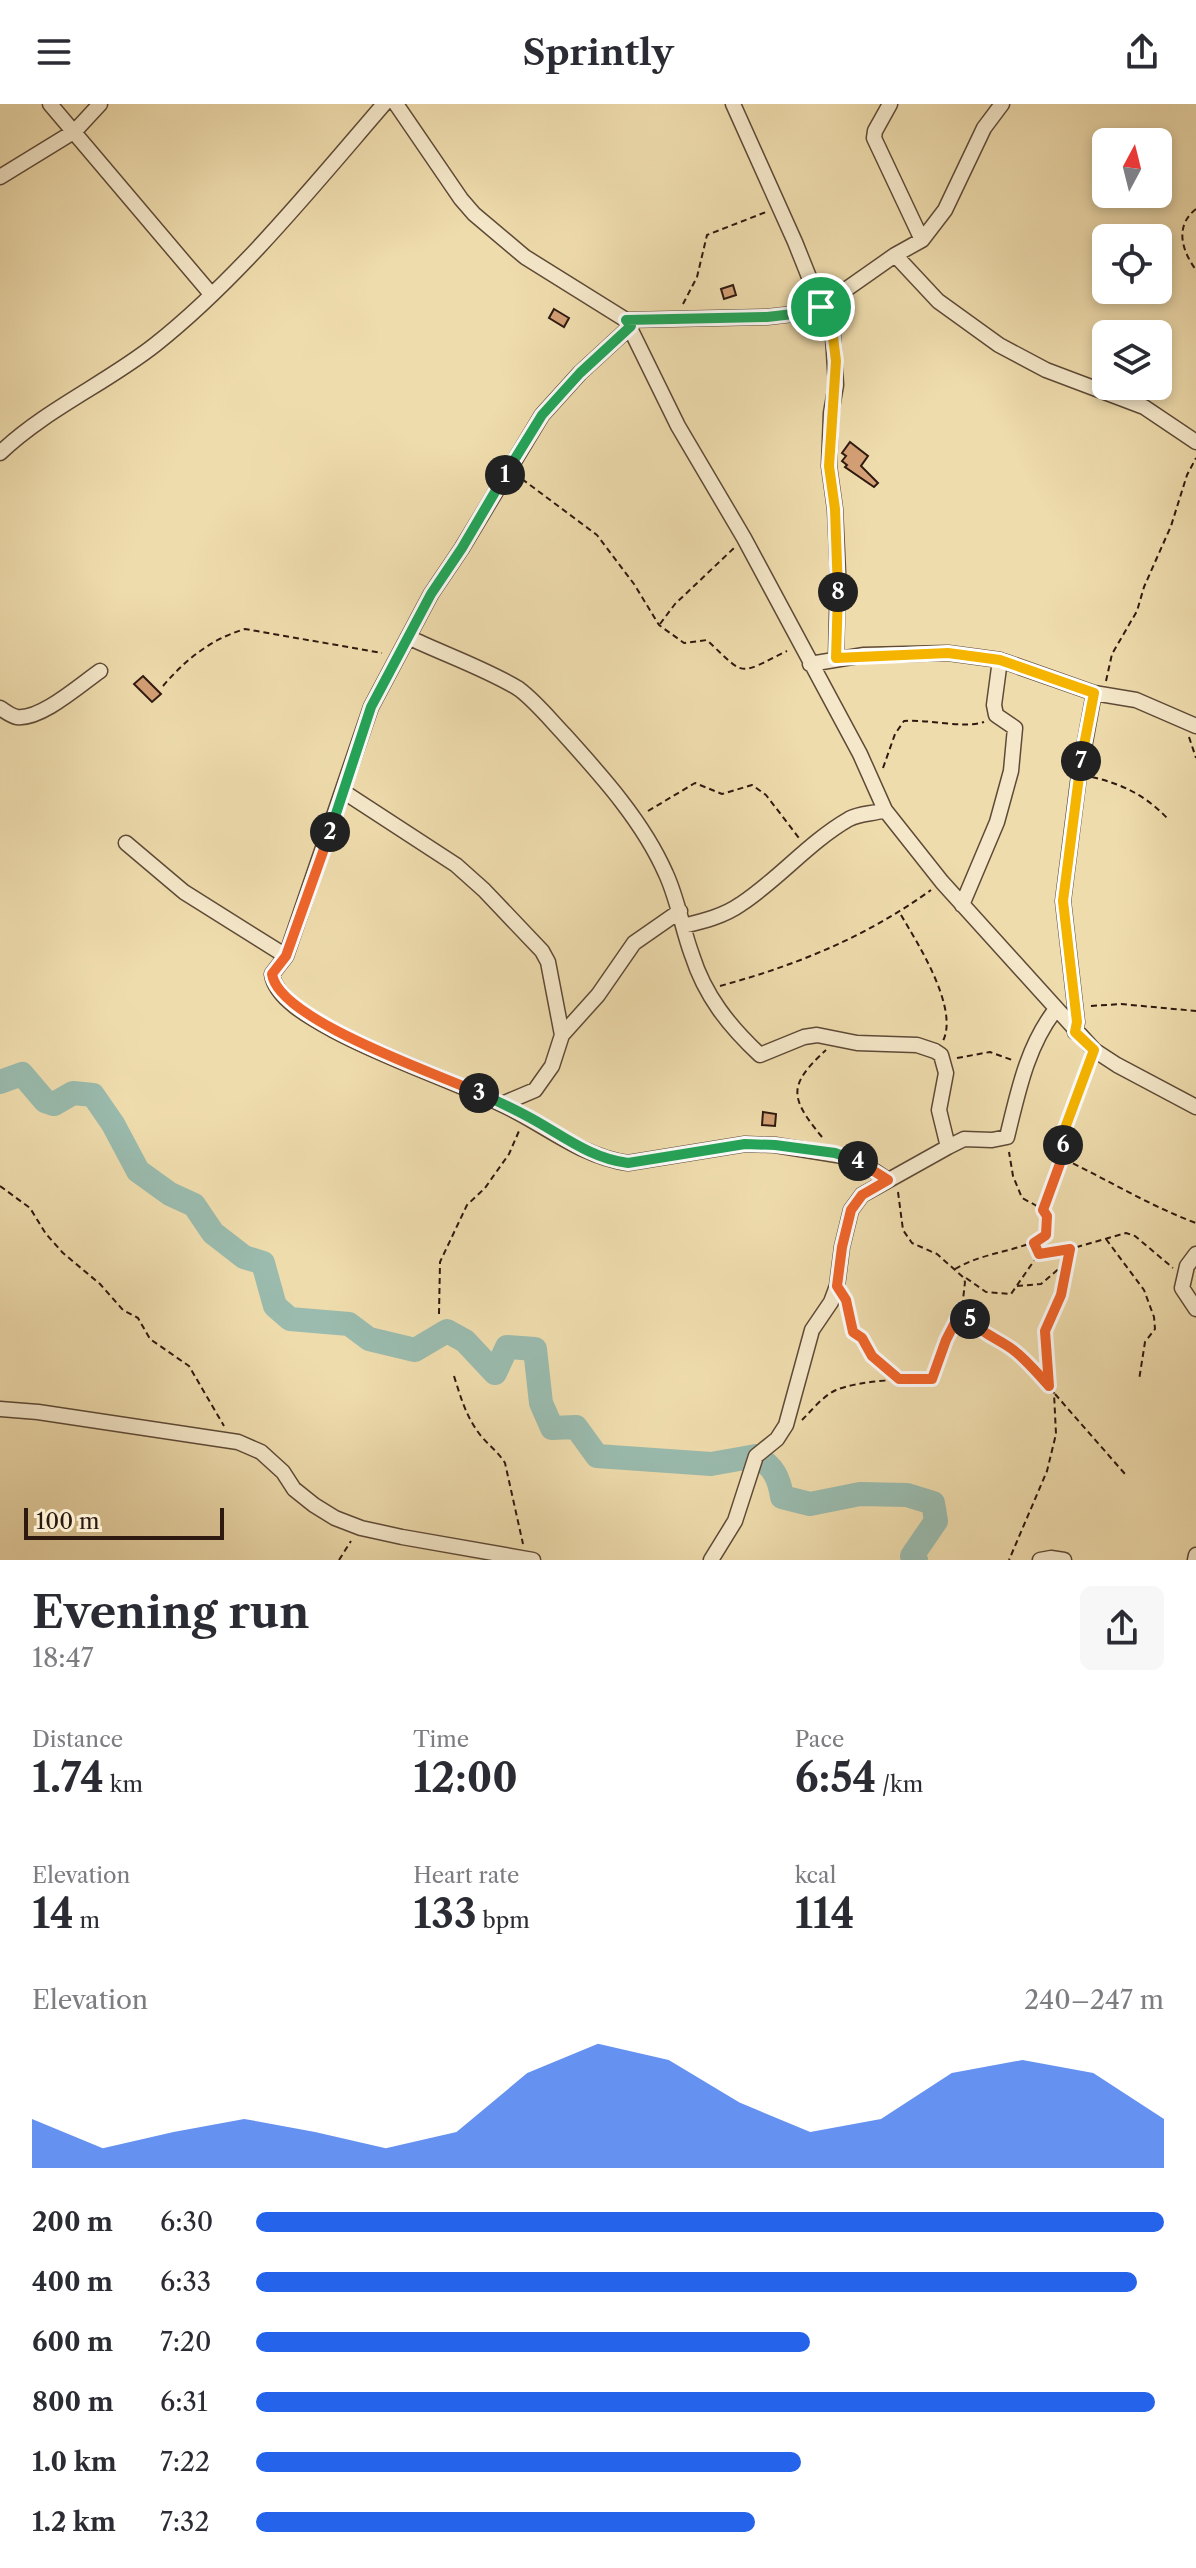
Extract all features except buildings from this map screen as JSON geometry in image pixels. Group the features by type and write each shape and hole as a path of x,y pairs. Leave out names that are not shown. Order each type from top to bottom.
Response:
{"street":[{"path":"50,104 211,294"},
{"path":"0,177 75,131 100,104"},
{"path":"0,453 156,344 211,294 299,203 384,104"},
{"path":"396,104 474,214 525,257 628,323 678,426 744,538 860,754 885,810 942,882 1094,1050 1196,1107"},
{"path":"733,104 833,337 836,361 829,466 837,557 836,658"},
{"path":"890,104 874,138 922,240"},
{"path":"891,1178 855,1158 775,1145 745,1144 628,1163 593,1155 526,1115 448,1078 389,1056 333,1030 285,996 273,982 272,974 286,956 371,707 431,594 542,415 628,323 788,315 821,307 895,255 922,240 945,210 984,128 1002,104"},
{"path":"895,255 938,301 999,345 1046,370 1144,407 1196,442"},
{"path":"408,637 517,688 593,766 634,820 666,872 692,957 719,1012 733,1030 760,1055 804,1037 817,1035 857,1043 917,1045 938,1053 946,1073 939,1110 948,1147"},
{"path":"810,664 836,658 948,653 1000,660 1098,694 1136,700 1190,723"},
{"path":"962,905 997,822 1011,771 1015,728 996,715 994,705 1000,660"},
{"path":"0,708 15,717 31,715 54,704 100,671"},
{"path":"1075,1032 1077,1022 1063,901 1079,775 1098,694"},
{"path":"344,792 456,865 542,951 548,962 562,1035"},
{"path":"683,926 710,920 741,904 807,849 849,819 885,810"},
{"path":"126,843 184,892 286,956"},
{"path":"502,1104 535,1090 552,1066 562,1035 598,995 634,943 680,911"},
{"path":"711,1560 735,1521 756,1456 777,1439 786,1425 812,1330 831,1302 837,1286 851,1210 862,1195 964,1139 1007,1137 1024,1067 1041,1027 1056,1009"},
{"path":"1196,1254 1183,1277 1182,1288 1196,1309"},
{"path":"0,1409 238,1442 261,1452 283,1472 294,1489 335,1518 361,1528 402,1537 530,1558"},
{"path":"1040,1560 1064,1560"}],"path":[{"path":"675,319 697,277 707,235 780,208"},
{"path":"1196,209 1183,226 1181,237 1185,255 1196,270"},
{"path":"1098,694 1112,654 1137,611 1196,458"},
{"path":"507,471 526,481 597,535 634,584 659,625 684,643 707,640 737,669 746,671 801,645"},
{"path":"659,625 675,604 744,538"},
{"path":"163,686 183,662 229,634 245,629 331,646 399,655"},
{"path":"875,789 895,734 904,721 928,719 972,726 996,715"},
{"path":"1190,723 1196,758"},
{"path":"1079,775 1132,790 1151,801 1167,818"},
{"path":"634,820 695,783 722,794 752,785 766,795 807,849"},
{"path":"707,989 811,958 900,913 942,882"},
{"path":"900,913 925,955 946,1010 947,1034 938,1053 963,1059 990,1052 1024,1067"},
{"path":"1074,1007 1121,1004 1196,1011"},
{"path":"835,1153 801,1109 796,1094 804,1071 838,1039"},
{"path":"1043,1210 1062,1158 1064,1131 1094,1050"},
{"path":"439,1314 440,1262 467,1205 485,1188 509,1154 526,1115"},
{"path":"954,1270 967,1261 1034,1243 1046,1235 1047,1216 1043,1210 1022,1198 1013,1176 1007,1137"},
{"path":"1062,1158 1163,1210 1196,1223"},
{"path":"891,1178 903,1230 912,1243 937,1254 986,1292 1011,1294 1039,1254 1070,1249 1126,1233 1135,1236 1183,1277"},
{"path":"0,1186 30,1208 46,1234 63,1253 100,1284 123,1310 138,1318 150,1339 189,1366 218,1418 238,1442"},
{"path":"1105,1238 1144,1290 1154,1317 1155,1329 1145,1342 1139,1380"},
{"path":"1034,1243 1039,1254"},
{"path":"1049,1386 1045,1331 1061,1295 1070,1249"},
{"path":"1017,1286 1041,1284 1070,1259"},
{"path":"786,1425 802,1420 838,1389 899,1379 932,1379 946,1340 962,1309 963,1277"},
{"path":"837,1286 846,1300 853,1332 862,1338 872,1356 899,1379"},
{"path":"962,1309 980,1332 1008,1345 1024,1358 1125,1474"},
{"path":"454,1376 462,1403 477,1431 505,1463 530,1558"},
{"path":"1009,1560 1047,1471 1056,1434 1054,1393"},
{"path":"339,1560 361,1528"}],"waterway":[{"path":"0,1082 22,1074 45,1101 54,1104 73,1093 93,1095 113,1124 138,1171 170,1194 194,1205 213,1233 244,1257 263,1263 275,1306 290,1319 349,1324 369,1339 415,1350 447,1331 465,1341 495,1373 507,1347 535,1349 541,1403 552,1428 576,1427 597,1456 711,1464 756,1456 774,1473 782,1497 810,1504 860,1494 907,1495 933,1503 936,1521 912,1556 916,1560"}],"route":[{"path":"821,307 833,337 836,361 829,466 838,573 836,658 948,653 1000,660 1094,693 1079,775 1063,901 1077,1022 1075,1032 1094,1050 1064,1131 1062,1158 1043,1210 1047,1216 1046,1235 1034,1243 1039,1254 1070,1249 1061,1295 1045,1331 1049,1386 1008,1345 980,1332 962,1309 946,1340 932,1379 899,1379 872,1356 862,1338 853,1332 846,1300 837,1286 851,1210 862,1195 888,1180 855,1158 775,1145 745,1144 628,1163 608,1160 593,1155 526,1115 448,1078 389,1056 333,1030 285,996 273,982 272,974 286,956 371,707 431,594 542,415 580,373 631,326 626,320 767,317 802,313 821,307"}]}
